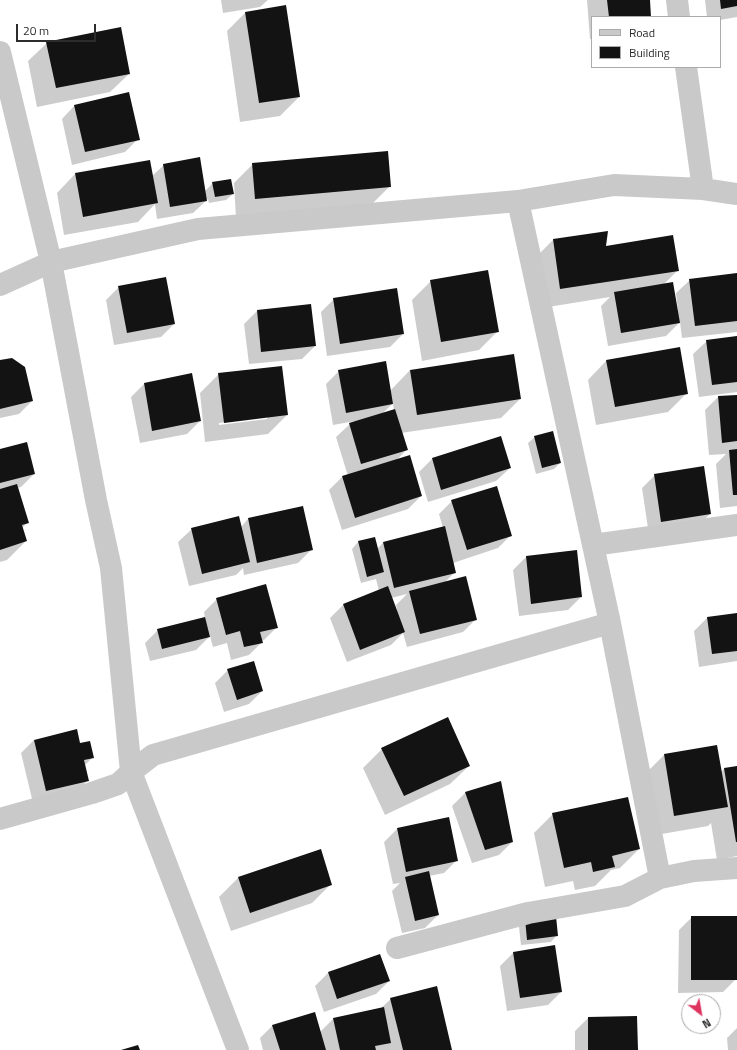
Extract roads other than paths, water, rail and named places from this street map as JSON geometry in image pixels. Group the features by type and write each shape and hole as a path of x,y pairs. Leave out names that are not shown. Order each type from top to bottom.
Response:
{"street":[{"path":"677,0 679,16"},
{"path":"0,52 51,262 96,500 111,568 131,772 238,1050"},
{"path":"686,68 703,189"},
{"path":"0,285 51,262 198,229 518,201 614,185 703,189 737,194"},
{"path":"518,201 610,623 660,878"},
{"path":"593,545 737,525"},
{"path":"0,818 92,793 118,784 153,755 610,623"},
{"path":"397,948 528,913 625,896 660,878 694,871 737,868"}]}
